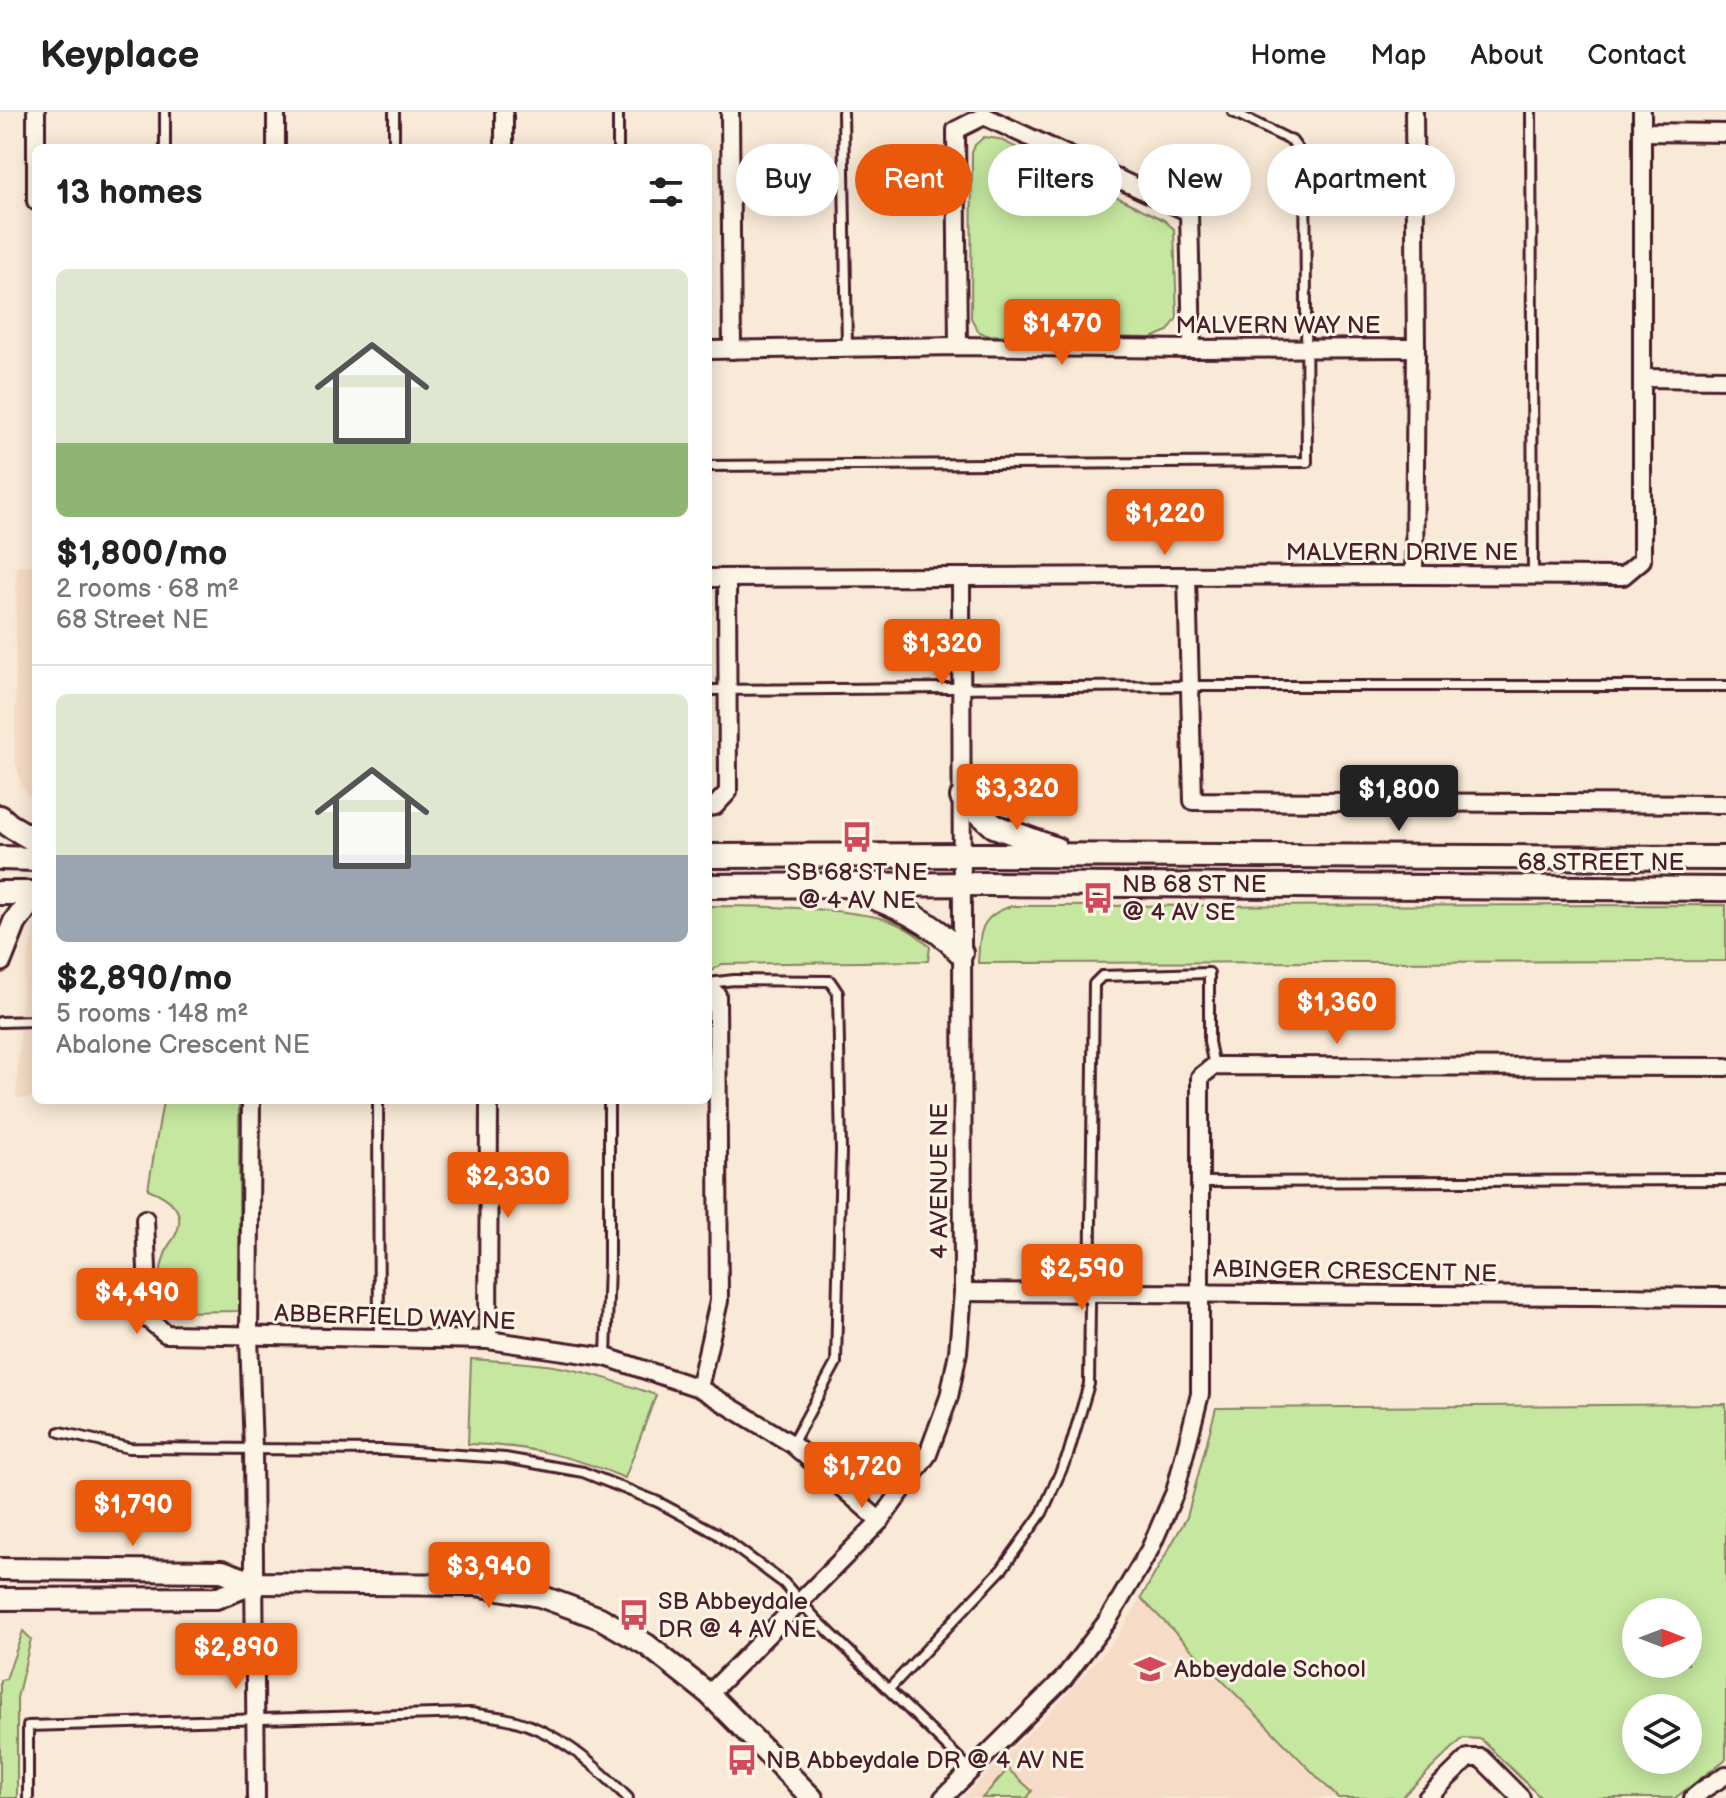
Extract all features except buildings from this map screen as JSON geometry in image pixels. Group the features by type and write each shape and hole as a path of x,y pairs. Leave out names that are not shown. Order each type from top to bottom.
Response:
{"main road":[{"path":"962,797 994,826 1072,855"},
{"path":"0,817 32,839"},
{"name":"68 STREET NE","path":"712,856 1726,858"},
{"path":"0,858 32,859"},
{"path":"838,884 897,906 930,925 961,953"},
{"name":"68 STREET NE","path":"712,886 1726,889"},
{"path":"0,893 32,894"},
{"path":"0,960 15,922 32,899"}],"street":[{"path":"36,112 36,144"},
{"path":"276,112 276,144"},
{"path":"504,112 504,144"},
{"path":"730,112 732,350"},
{"path":"1414,112 1414,575"},
{"name":"MALVERN DRIVE NE","path":"712,578 1623,576 1642,560 1642,112"},
{"path":"958,346 956,130 984,116 1189,212 1192,349"},
{"path":"1642,132 1726,133"},
{"name":"MALVERN WAY NE","path":"712,350 958,346 1416,348"},
{"path":"1642,378 1726,379"},
{"name":"4 AVENUE NE","path":"709,1694 880,1521 928,1454 949,1397 958,1352 963,1292 961,577"},
{"path":"1187,577 1193,801 1726,804"},
{"path":"712,806 728,792 727,578"},
{"path":"699,1388 719,1301 717,995 712,989"},
{"path":"1214,1066 1726,1067"},
{"name":"ABINGER CRESCENT NE","path":"1214,1066 1200,1077 1201,1294 1726,1297"},
{"path":"145,1219 149,1320 166,1334 249,1337 251,1104"},
{"path":"488,1340 489,1104"},
{"path":"943,1798 1064,1678 1108,1620 1150,1549 1175,1492 1200,1394 1201,1294 963,1292"},
{"name":"ABBERFIELD WAY NE","path":"256,1798 249,1337 488,1340 606,1357 699,1388 792,1444 880,1521"},
{"path":"0,1569 222,1571 255,1583 476,1585 540,1596 600,1618 647,1645 709,1694 812,1798"},
{"path":"0,1599 216,1598 255,1583"},
{"path":"1427,1798 1468,1758 1481,1758 1521,1798"},
{"path":"1693,1798 1726,1775"}],"lane":[{"path":"165,112 165,144"},
{"path":"394,112 394,144"},
{"path":"618,112 618,144"},
{"path":"843,112 848,349"},
{"path":"712,466 1307,462 1305,159 1292,141 1233,112"},
{"path":"1531,112 1533,576"},
{"path":"712,690 1726,686"},
{"path":"889,1689 1002,1569 1042,1513 1068,1455 1089,1384 1094,984 1102,976 1209,973 1209,1042 1214,1066"},
{"path":"712,983 734,980 830,981 838,993 841,1150 836,1363 792,1444"},
{"path":"0,1022 32,1021"},
{"path":"378,1104 379,1338"},
{"path":"606,1357 609,1104"},
{"path":"1202,1182 1726,1180"},
{"path":"60,1432 129,1448 384,1450 505,1458 583,1472 658,1502 716,1533 784,1583 815,1618 971,1770"},
{"path":"28,1798 28,1726 470,1713 509,1719 543,1731 603,1773 628,1798"}],"shaded area":[{"path":"16,566 32,566 32,797 21,784 15,759"},
{"path":"32,938 32,1098 16,1098 23,983"},
{"name":"Abbeydale School","path":"1141,1598 1338,1798 962,1798 1062,1700 1117,1637"}],"green space":[{"path":"984,137 1009,144 988,144 988,216 1122,216 1122,199 1138,207 1138,216 1156,216 1174,229 1177,318 1168,331 1152,338 986,335 978,331 971,318 972,153"},
{"path":"1726,905 1726,961 978,963 981,934 987,920 1012,906"},
{"path":"712,906 814,909 876,917 905,928 930,947 928,961 722,964 712,970"},
{"path":"162,1104 239,1104 239,1311 173,1312 166,1303 162,1297 160,1279 168,1247 178,1227 178,1212 163,1196 148,1189"},
{"path":"471,1359 559,1367 656,1395 625,1478 548,1453 468,1444"},
{"path":"1726,1404 1726,1759 1675,1798 1541,1798 1481,1739 1463,1738 1401,1798 1338,1798 1141,1598 1187,1517 1216,1408"},
{"path":"23,1631 31,1639 17,1698 17,1798 0,1798 0,1680 6,1679"},
{"path":"1008,1769 1032,1791 1027,1798 982,1798"}],"place":[{"name":"SB 68 ST NE @ 4 AV NE","path":"857,837"},
{"name":"NB 68 ST NE @ 4 AV SE","path":"1098,898"},
{"name":"SB Abbeydale DR @ 4 AV NE","path":"634,1615"},
{"name":"Abbeydale School","path":"1150,1669"},
{"name":"NB Abbeydale DR @ 4 AV NE","path":"742,1760"}]}
